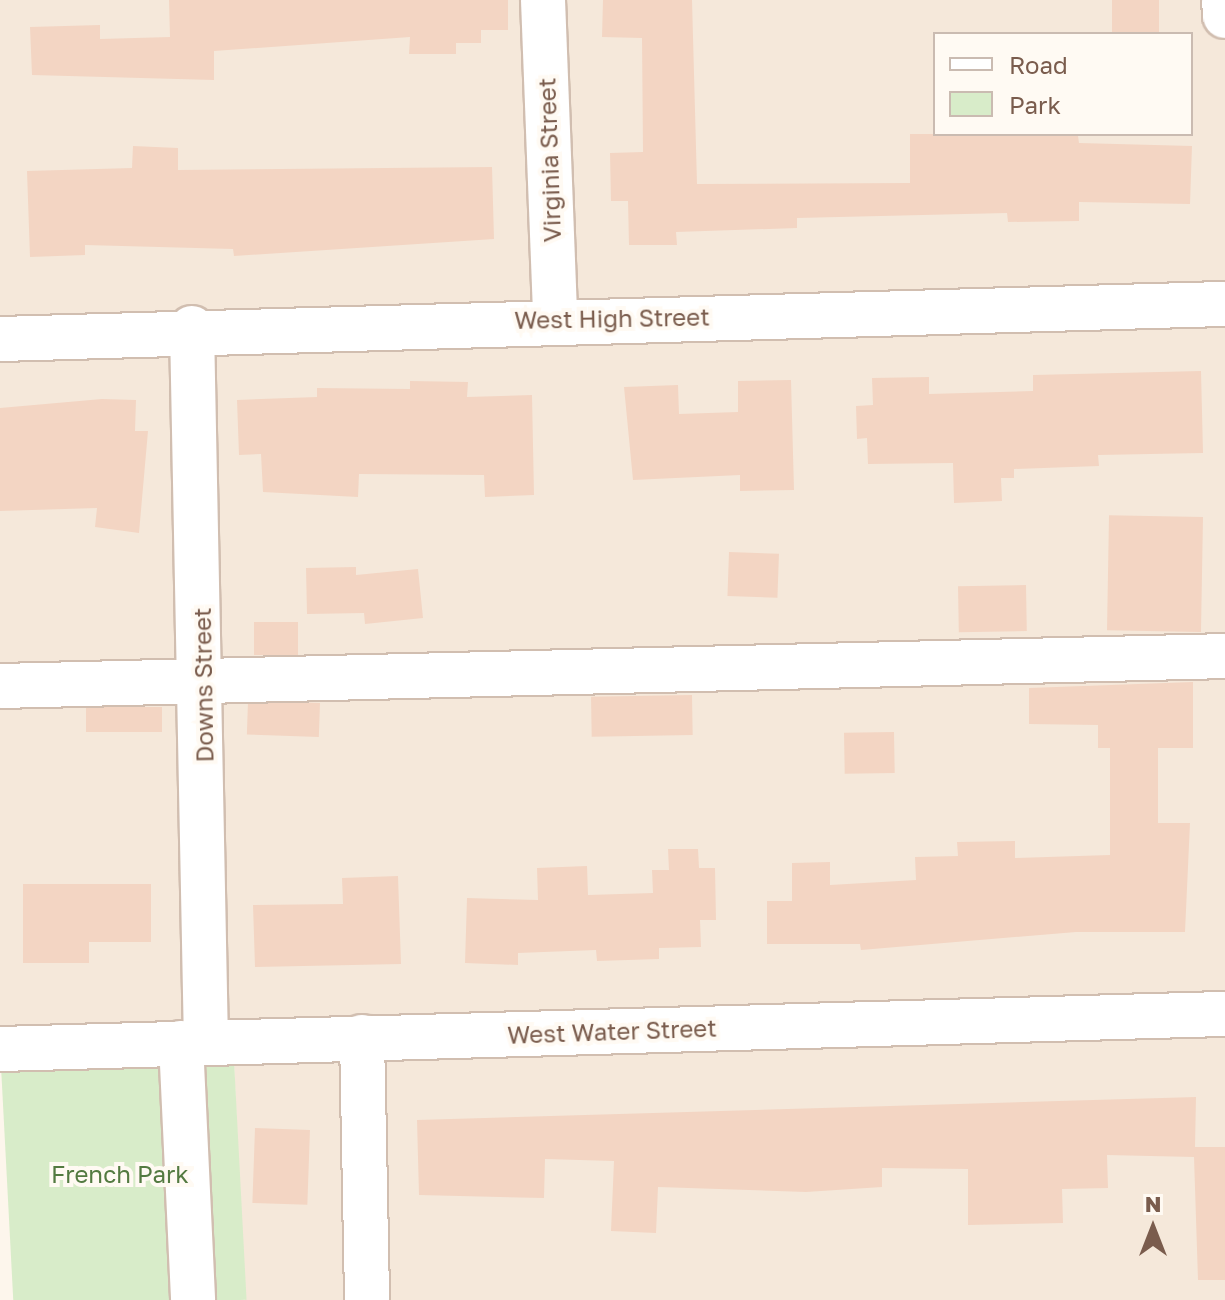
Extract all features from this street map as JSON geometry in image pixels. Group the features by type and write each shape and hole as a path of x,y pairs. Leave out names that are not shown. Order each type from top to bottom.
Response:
{"street":[{"name":"Virginia Street","path":"543,0 555,319"},
{"path":"1224,0 1225,16"},
{"name":"West High Street","path":"0,339 192,328 1225,304"},
{"name":"Downs Street","path":"192,328 204,678 194,1042 193,1300"},
{"path":"0,686 204,678 1225,656"},
{"name":"West Water Street","path":"0,1049 1225,1014"},
{"path":"362,1037 367,1300"}],"shaded area":[{"path":"0,0 1225,0 1225,1300 245,1300 233,1041 0,1049"}],"green space":[{"name":"French Park","path":"233,1041 247,1300 13,1300 0,1053"}],"building":[{"path":"169,0 508,0 508,30 481,30 481,43 456,43 456,54 409,54 410,37 214,51 214,80 32,75 30,27 100,25 100,39 170,37"},
{"path":"603,0 692,0 697,184 910,183 910,134 1078,136 1079,143 1192,146 1190,204 1079,202 1079,221 1008,222 1007,213 797,218 797,228 676,232 677,245 629,245 628,201 611,201 610,153 643,152 642,38 602,37"},
{"path":"1112,0 1159,0 1159,32 1112,32"},
{"path":"133,146 178,148 178,170 492,167 494,239 234,256 233,249 85,245 85,255 30,257 27,171 132,168"},
{"path":"1201,371 1203,453 1098,455 1099,466 1014,469 1014,478 1001,478 1002,501 954,503 953,463 868,464 867,438 857,439 856,406 873,405 872,378 929,377 929,394 1033,391 1033,375"},
{"path":"791,380 794,490 740,491 740,475 633,480 624,387 678,385 679,414 738,412 738,381"},
{"path":"410,381 468,382 467,397 532,395 534,495 485,497 484,475 359,474 358,497 263,492 261,454 239,455 237,400 317,397 317,388 410,389"},
{"path":"102,399 136,400 135,431 148,431 139,533 95,527 97,508 0,511 0,408"},
{"path":"1109,515 1203,517 1201,632 1107,630"},
{"path":"729,552 779,554 777,598 727,596"},
{"path":"356,567 356,575 418,569 423,618 365,624 364,613 307,614 306,568"},
{"path":"1026,585 1027,631 959,632 958,586"},
{"path":"254,622 298,622 298,655 254,655"},
{"path":"1193,682 1193,748 1158,748 1158,823 1190,823 1185,932 1076,932 861,950 860,944 767,944 767,901 792,901 792,863 830,862 830,885 916,880 915,857 958,856 957,842 1015,841 1015,858 1110,855 1110,748 1098,748 1098,725 1029,724 1029,688"},
{"path":"692,695 693,735 592,737 591,697"},
{"path":"248,700 320,703 319,737 247,734"},
{"path":"86,707 162,707 162,732 86,732"},
{"path":"894,732 895,773 845,774 844,733"},
{"path":"668,849 698,849 699,868 715,868 716,920 700,920 701,947 659,948 659,959 597,961 596,950 518,953 518,965 465,963 467,898 538,900 537,868 587,866 588,895 653,893 652,870 669,870"},
{"path":"398,876 401,964 255,967 253,905 343,904 342,878"},
{"path":"23,884 151,884 151,942 89,942 89,963 23,963"},
{"path":"1196,1097 1195,1147 1225,1147 1225,1280 1198,1280 1194,1157 1107,1155 1108,1188 1062,1189 1063,1223 968,1225 968,1169 882,1168 882,1187 806,1192 658,1187 656,1233 611,1231 614,1161 545,1159 544,1198 419,1195 417,1120"},
{"path":"255,1128 310,1130 307,1205 252,1203"}]}
